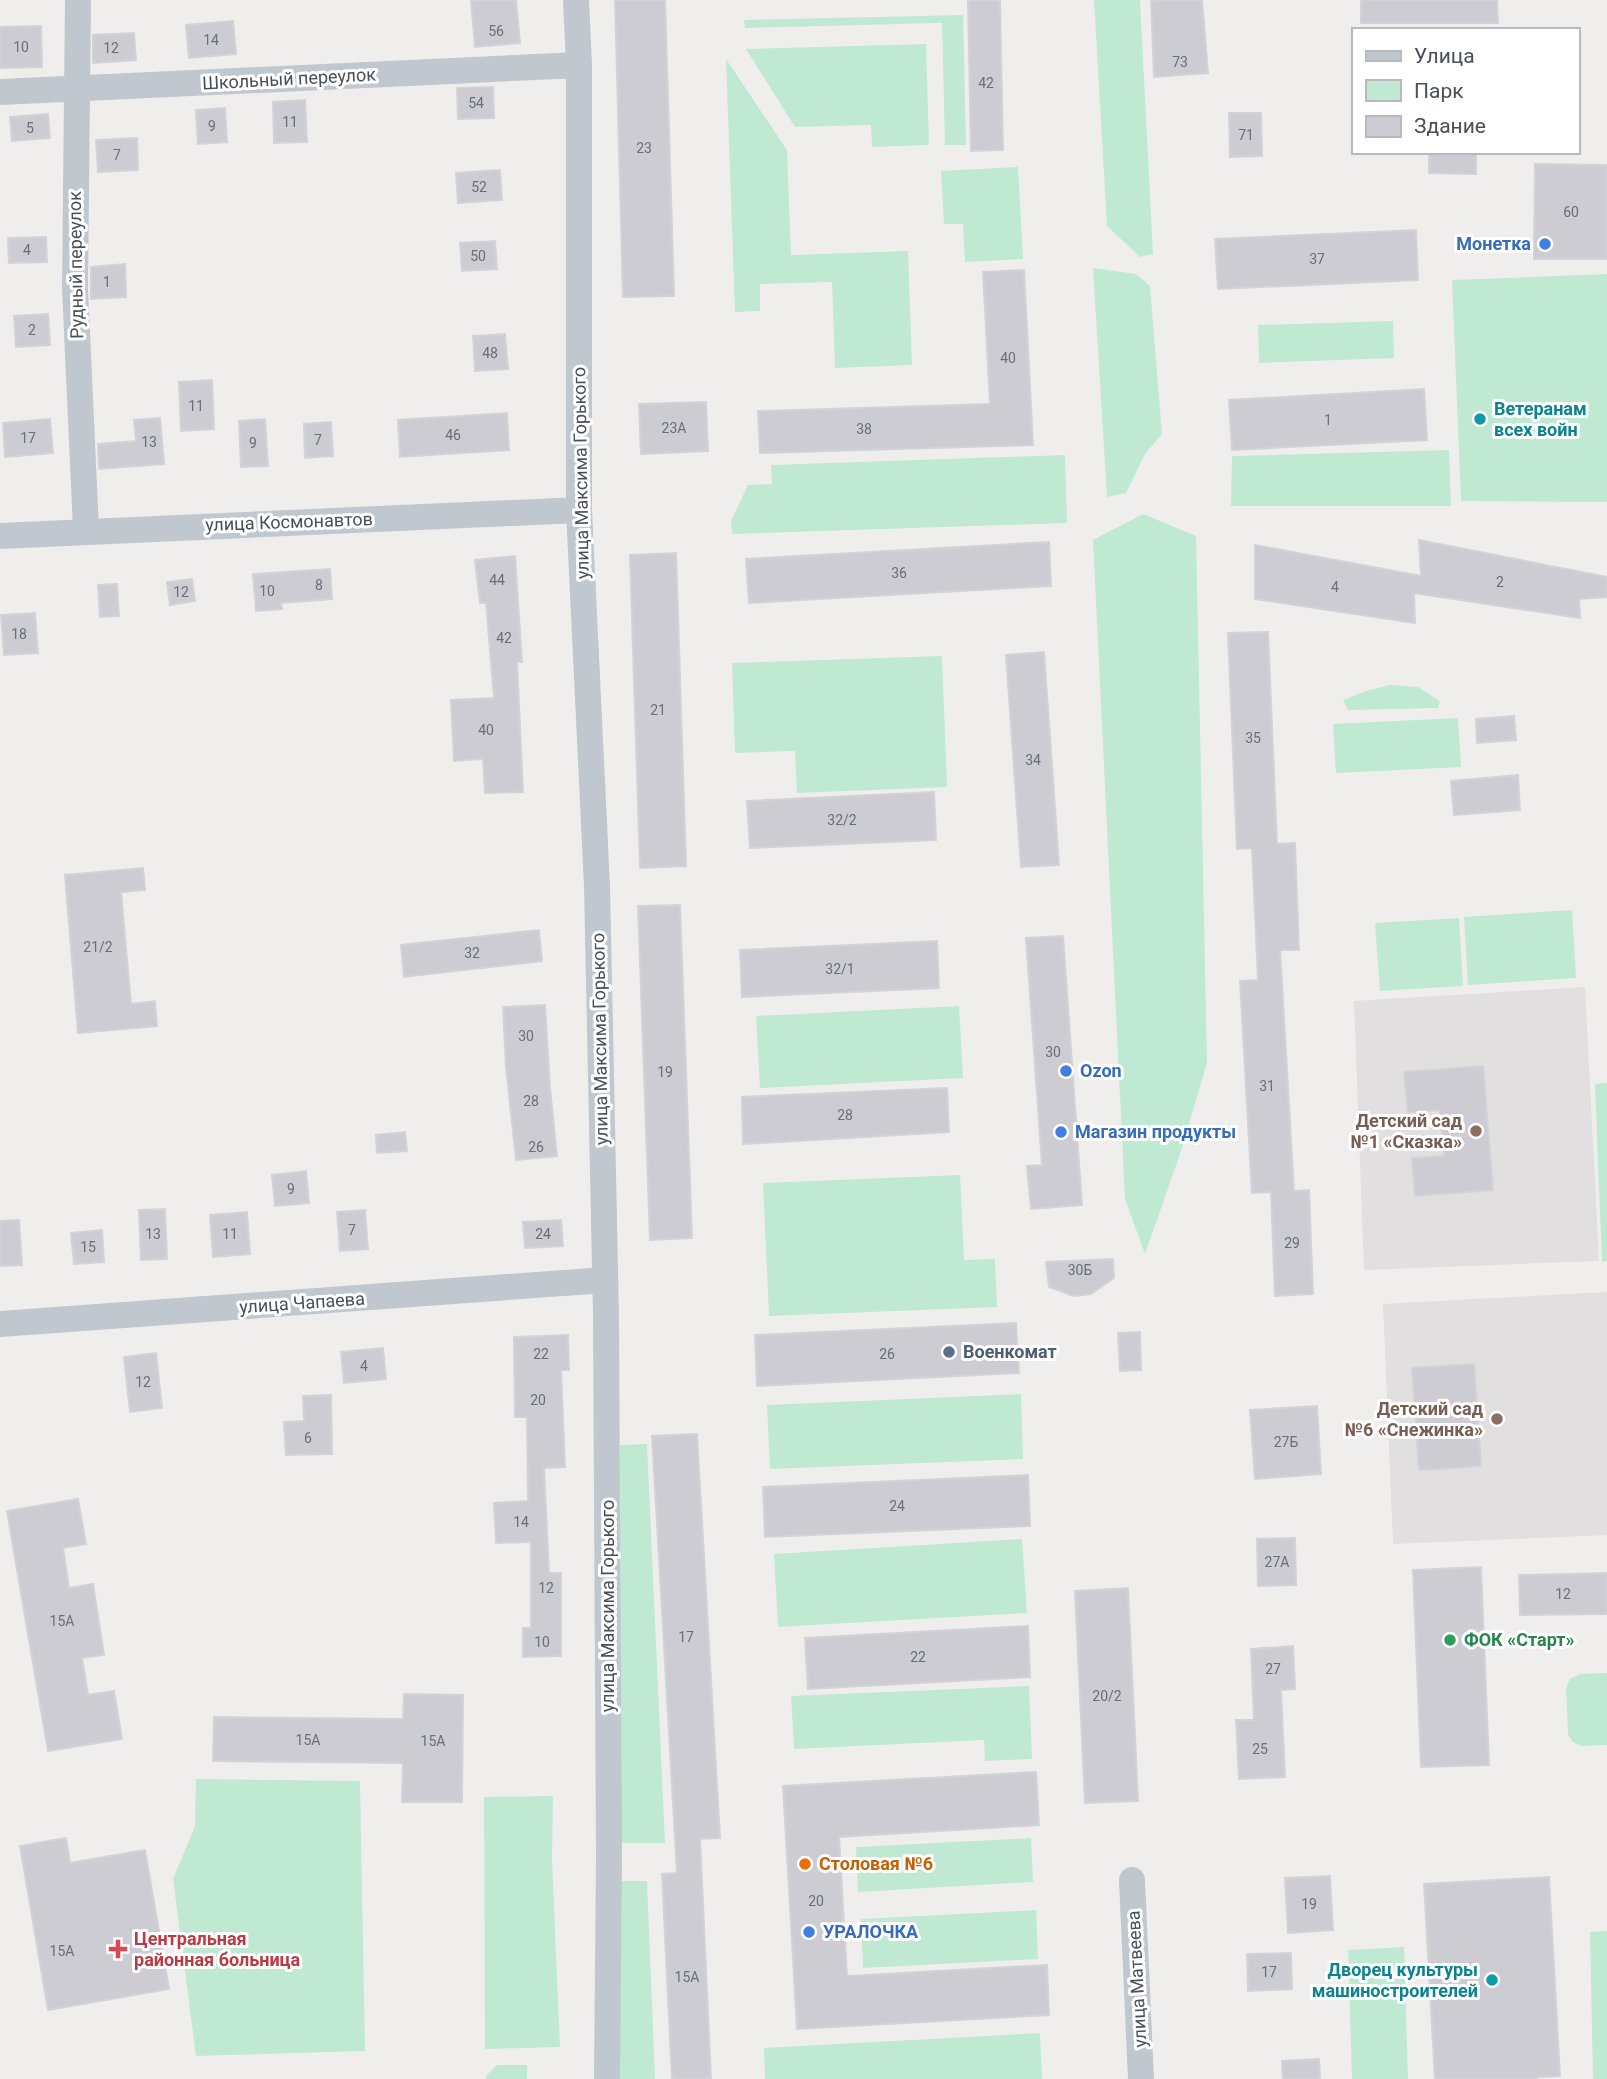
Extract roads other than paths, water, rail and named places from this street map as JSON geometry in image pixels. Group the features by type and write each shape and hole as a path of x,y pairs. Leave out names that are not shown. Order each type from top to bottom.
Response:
{"street":[{"name":"Рудный переулок","path":"78,0 75,288 86,530"},
{"name":"улица Максима Горького","path":"576,0 579,65 579,510 597,886 605,1280 609,1856 607,2079"},
{"name":"Школьный переулок","path":"0,92 579,65"},
{"name":"улица Космонавтов","path":"0,536 86,530 579,510"},
{"name":"улица Чапаева","path":"0,1324 605,1280"},
{"name":"улица Матвеева","path":"1132,1880 1141,2079"}],"place":[{"name":"Монетка","path":"1545,244"},
{"name":"Ветеранам всех войн","path":"1480,419"},
{"name":"Ozon","path":"1066,1071"},
{"name":"Детский сад №1 «Сказка»","path":"1476,1131"},
{"name":"Магазин продукты","path":"1061,1132"},
{"name":"Военкомат","path":"949,1352"},
{"name":"Детский сад №6 «Снежинка»","path":"1497,1419"},
{"name":"ФОК «Старт»","path":"1450,1640"},
{"name":"Столовая №6","path":"805,1864"},
{"name":"УРАЛОЧКА","path":"809,1932"},
{"name":"Центральная районная больница","path":"118,1949"},
{"name":"Дворец культуры машиностроителей","path":"1492,1980"}]}
